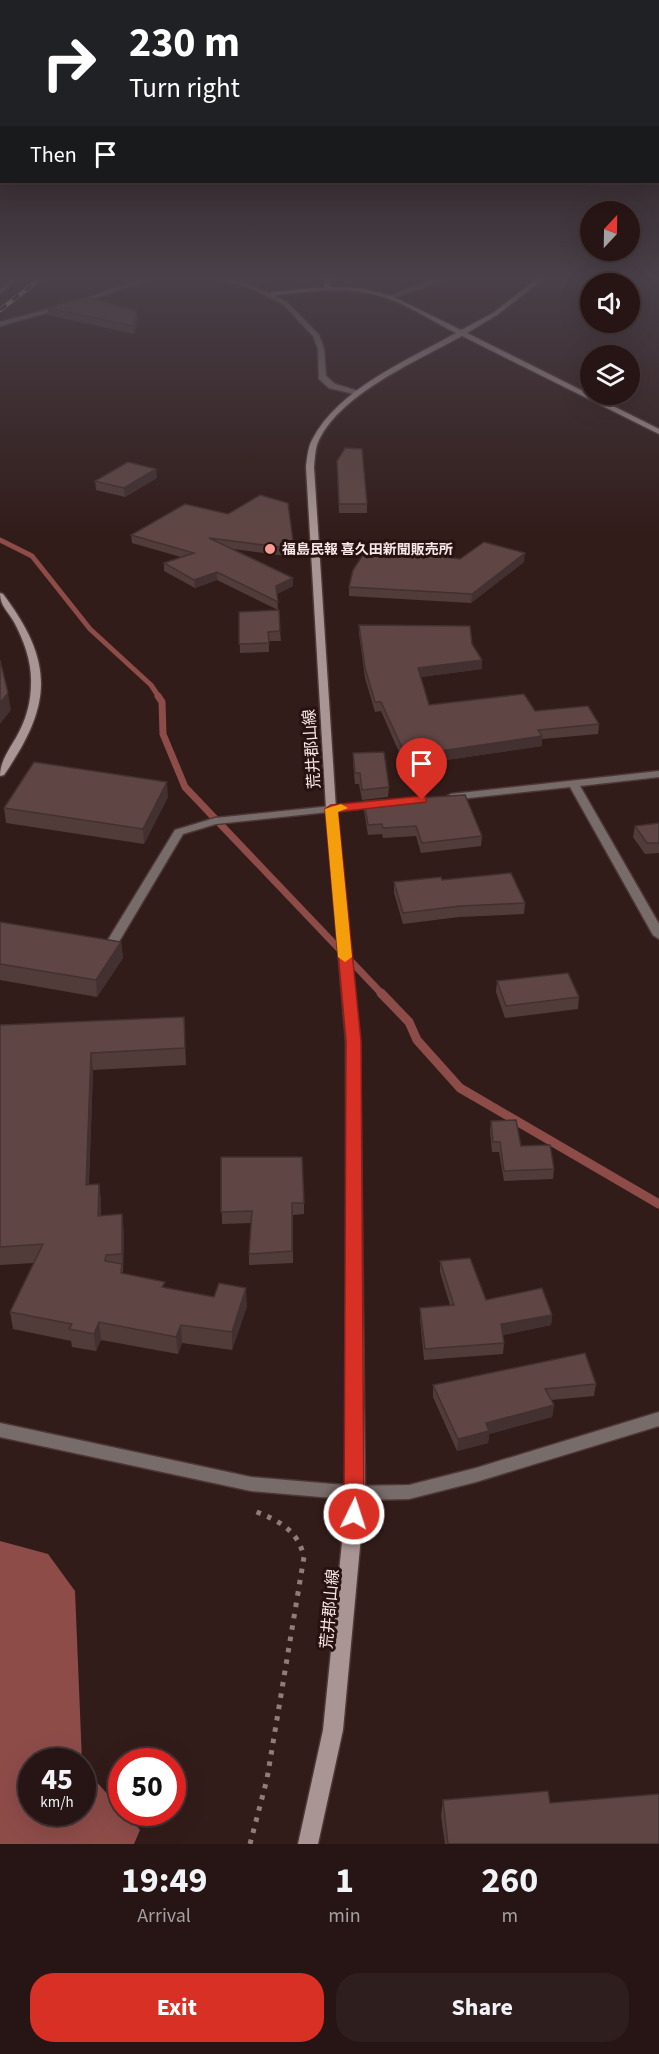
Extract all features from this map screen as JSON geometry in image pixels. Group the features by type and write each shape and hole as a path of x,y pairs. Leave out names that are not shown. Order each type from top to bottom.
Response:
{"main road":[{"name":"荒井郡山線","path":"308,1844 333,1730 356,1493 353,1041 331,809 310,467 314,442 328,419 355,393 411,361"},
{"path":"516,361 659,432"},
{"path":"0,596 31,642 37,691 33,712 10,759 0,773"}],"street":[{"path":"321,361 322,377 332,386 355,393"},
{"path":"444,798 659,774"},
{"path":"573,783 659,935"},
{"path":"88,943 110,947 179,832 215,821 388,803"},
{"path":"0,1430 251,1484 356,1493 421,1489 476,1475 659,1419"}],"path":[{"path":"250,1844 267,1779 304,1557 303,1545 292,1531 280,1520 254,1511"}],"shaded area":[{"path":"0,1541 48,1554 75,1591 81,1748 18,1748 18,1826 96,1826 96,1781 108,1795 108,1826 136,1826 140,1830 134,1844 0,1844"}],"building":[{"path":"345,448 362,449 367,504 339,504 337,461"},
{"path":"128,462 156,469 124,488 95,481"},
{"path":"260,495 288,503 294,549 209,538 293,578 276,586 278,602 217,572 194,580 164,563 194,553 131,535 185,504 228,514"},
{"path":"484,542 525,553 472,594 349,587 353,570 368,547 460,559"},
{"path":"279,610 280,631 268,632 269,643 239,644 239,612"},
{"path":"359,625 470,626 472,644 482,660 418,668 429,705 524,694 535,711 588,706 599,724 538,730 542,736 406,756 381,702 375,702 365,668"},
{"path":"0,660 8,693 0,703"},
{"path":"384,752 389,787 362,790 360,773 355,773 353,753"},
{"path":"34,762 167,782 143,829 4,808"},
{"path":"465,795 482,836 422,843 416,826 383,828 382,824 368,825 364,801"},
{"path":"659,823 659,843 647,843 635,826"},
{"path":"511,873 525,903 460,906 403,913 394,882 441,877 442,880"},
{"path":"0,922 121,942 96,980 0,964"},
{"path":"568,973 579,997 506,1006 497,981"},
{"path":"184,1017 185,1048 91,1053 86,1185 99,1184 98,1216 122,1214 122,1254 106,1255 105,1261 122,1264 121,1273 165,1282 162,1287 214,1297 219,1283 246,1288 232,1332 181,1325 176,1337 99,1322 94,1334 69,1329 72,1324 10,1312 43,1244 0,1247 0,1025"},
{"path":"516,1120 521,1146 550,1145 554,1169 504,1171 500,1142 493,1142 491,1121"},
{"path":"221,1157 302,1157 304,1203 292,1203 292,1251 249,1254 252,1211 221,1212"},
{"path":"470,1258 486,1300 542,1288 552,1315 501,1324 504,1343 425,1349 420,1308 454,1305 440,1261"},
{"path":"585,1353 596,1384 545,1389 554,1405 486,1423 489,1431 458,1439 433,1385"},
{"path":"548,1791 550,1803 659,1794 659,1844 448,1844 443,1800"}],"waterway":[{"path":"0,540 32,556 90,629 151,685 159,697"},
{"path":"158,696 162,702 163,734 185,787 383,995"},
{"path":"381,993 409,1022 417,1040 460,1088 659,1204"}],"slow traffic":[{"path":"341,808 331,809 345,957"}],"place":[{"name":"福島民報 喜久田新聞販売所","path":"270,549"}],"route":[{"path":"354,1514 356,1493 353,1041 331,809 422,800"}]}
